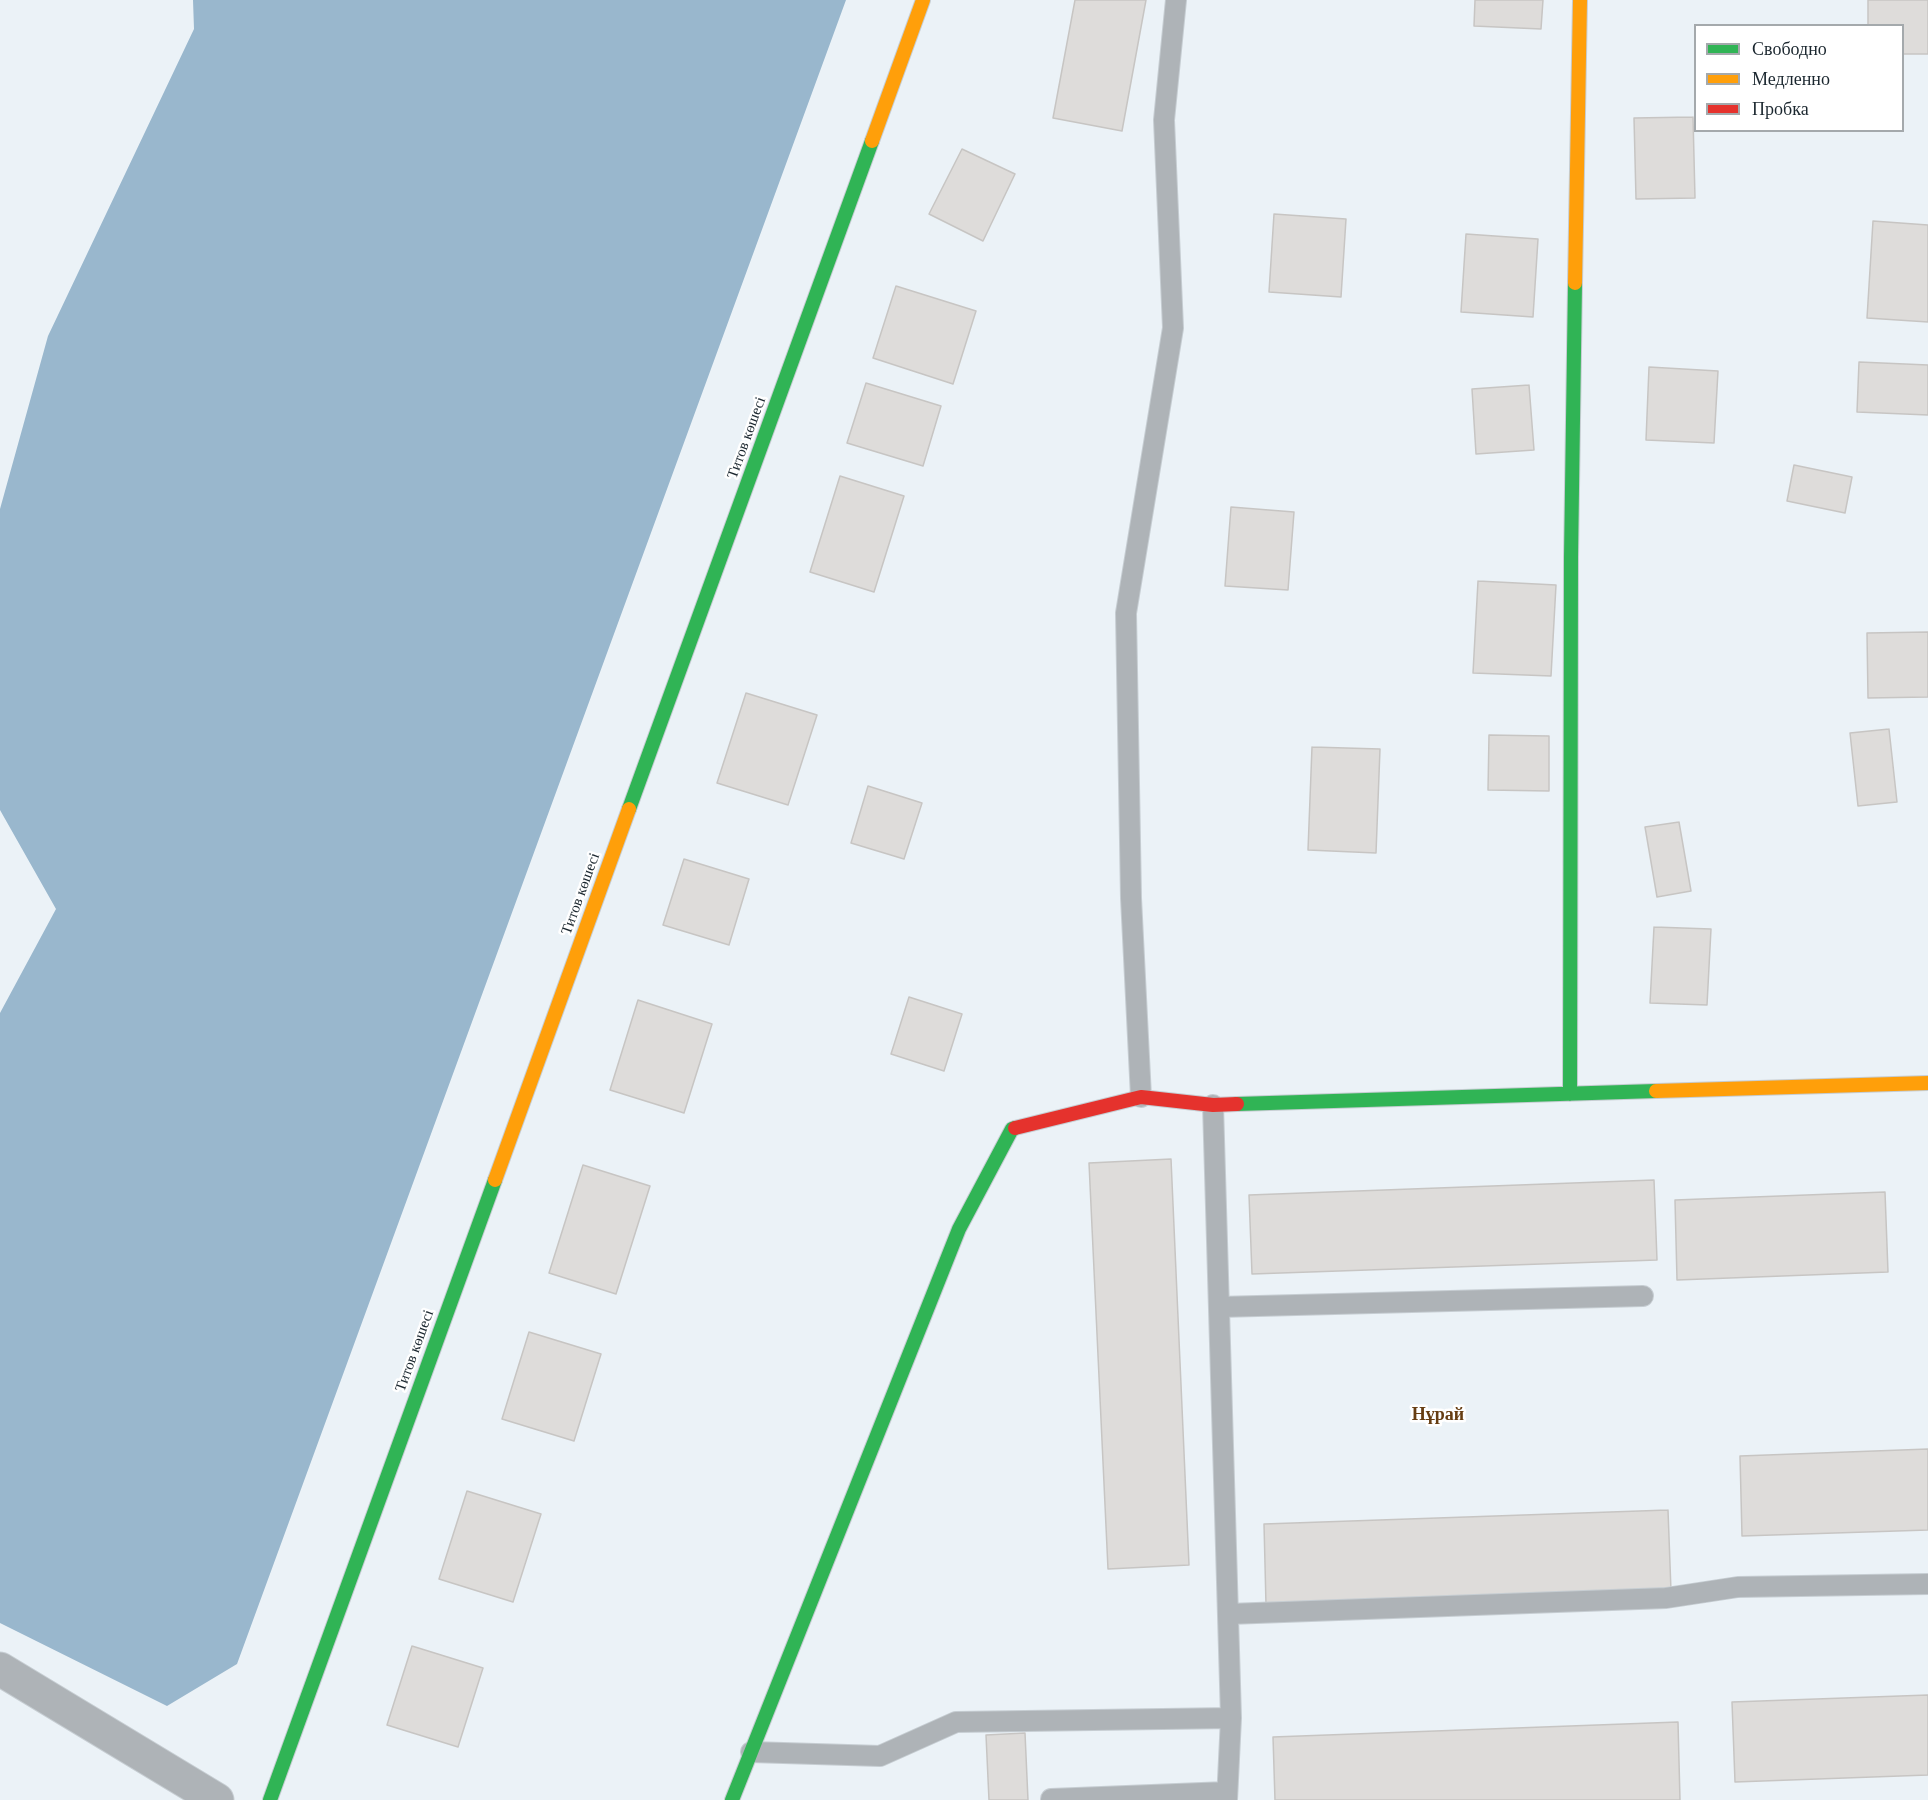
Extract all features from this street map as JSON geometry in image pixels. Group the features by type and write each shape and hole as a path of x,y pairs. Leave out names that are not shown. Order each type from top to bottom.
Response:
{"street":[{"name":"Титов көшесі","path":"270,1800 923,0"},
{"path":"1570,1094 1571,557 1580,0"},
{"path":"732,1800 959,1229 1012,1129 1141,1097 1213,1105 1928,1083"},
{"path":"0,1669 217,1800"}],"lane":[{"path":"1141,1097 1131,898 1126,613 1173,328 1164,120 1176,0"},
{"path":"1051,1799 1227,1796 1231,1718 1229,1614 1213,1105"},
{"path":"1219,1307 1643,1296"},
{"path":"1229,1614 1666,1598 1738,1587 1928,1584"},
{"path":"751,1752 880,1756 956,1722 1231,1718"}],"water":[{"path":"193,0 846,0 237,1664 167,1706 0,1623 0,1013 56,909 0,810 0,509 48,336 194,29"}],"building":[{"path":"1075,0 1146,0 1122,131 1053,118"},
{"path":"1475,0 1543,0 1541,29 1474,26"},
{"path":"1868,0 1928,0 1928,54 1904,54 1904,24 1868,24"},
{"path":"1693,117 1695,198 1636,199 1634,118"},
{"path":"962,149 1015,174 983,241 929,214"},
{"path":"1274,214 1346,219 1341,297 1269,292"},
{"path":"1873,221 1928,225 1928,322 1867,318"},
{"path":"1466,234 1538,239 1533,317 1461,312"},
{"path":"896,286 976,311 953,384 873,358"},
{"path":"1859,362 1928,365 1928,415 1857,412"},
{"path":"1649,367 1718,371 1714,443 1646,440"},
{"path":"866,383 941,406 923,466 847,443"},
{"path":"1529,385 1534,450 1476,454 1472,389"},
{"path":"1794,465 1852,477 1845,513 1787,501"},
{"path":"840,476 904,496 874,592 810,572"},
{"path":"1231,507 1294,512 1288,590 1225,586"},
{"path":"1478,581 1556,585 1551,676 1473,673"},
{"path":"1928,632 1928,697 1868,698 1867,633"},
{"path":"746,693 817,715 788,805 717,783"},
{"path":"1889,729 1897,802 1858,806 1850,733"},
{"path":"1489,735 1549,736 1549,791 1488,790"},
{"path":"1312,747 1380,749 1376,853 1308,850"},
{"path":"868,786 922,803 904,859 851,843"},
{"path":"1679,822 1691,891 1657,897 1645,827"},
{"path":"684,859 749,879 729,945 663,925"},
{"path":"1654,927 1711,929 1707,1005 1650,1003"},
{"path":"909,997 962,1014 944,1071 891,1054"},
{"path":"638,1000 712,1024 684,1113 610,1090"},
{"path":"1171,1159 1189,1565 1108,1569 1089,1163"},
{"path":"583,1165 650,1186 616,1294 549,1273"},
{"path":"1654,1180 1657,1260 1252,1274 1249,1195"},
{"path":"1885,1192 1888,1272 1677,1280 1675,1200"},
{"path":"529,1332 601,1354 574,1441 502,1419"},
{"path":"1928,1449 1928,1530 1742,1536 1740,1456"},
{"path":"467,1491 541,1514 513,1602 439,1579"},
{"path":"1668,1510 1671,1591 1266,1605 1264,1524"},
{"path":"412,1646 483,1668 458,1747 387,1725"},
{"path":"1928,1695 1928,1775 1735,1782 1732,1702"},
{"path":"1678,1722 1680,1800 1275,1800 1273,1737"},
{"path":"1025,1733 1028,1800 989,1800 986,1735"}],"traffic: fast":[{"path":"629,809 872,141"},
{"path":"1570,1094 1571,557 1575,283"},
{"path":"1237,1104 1656,1091"},
{"path":"732,1800 959,1229 1012,1129 1015,1128"},
{"path":"270,1800 495,1180"}],"traffic: slow":[{"path":"872,141 923,0"},
{"path":"1575,283 1580,0"},
{"path":"495,1180 629,809"},
{"path":"1656,1091 1928,1083"}],"traffic: jam":[{"path":"1015,1128 1141,1097 1213,1105 1237,1104"}],"district":[{"name":"Нұрай","path":"1438,1415"}]}
